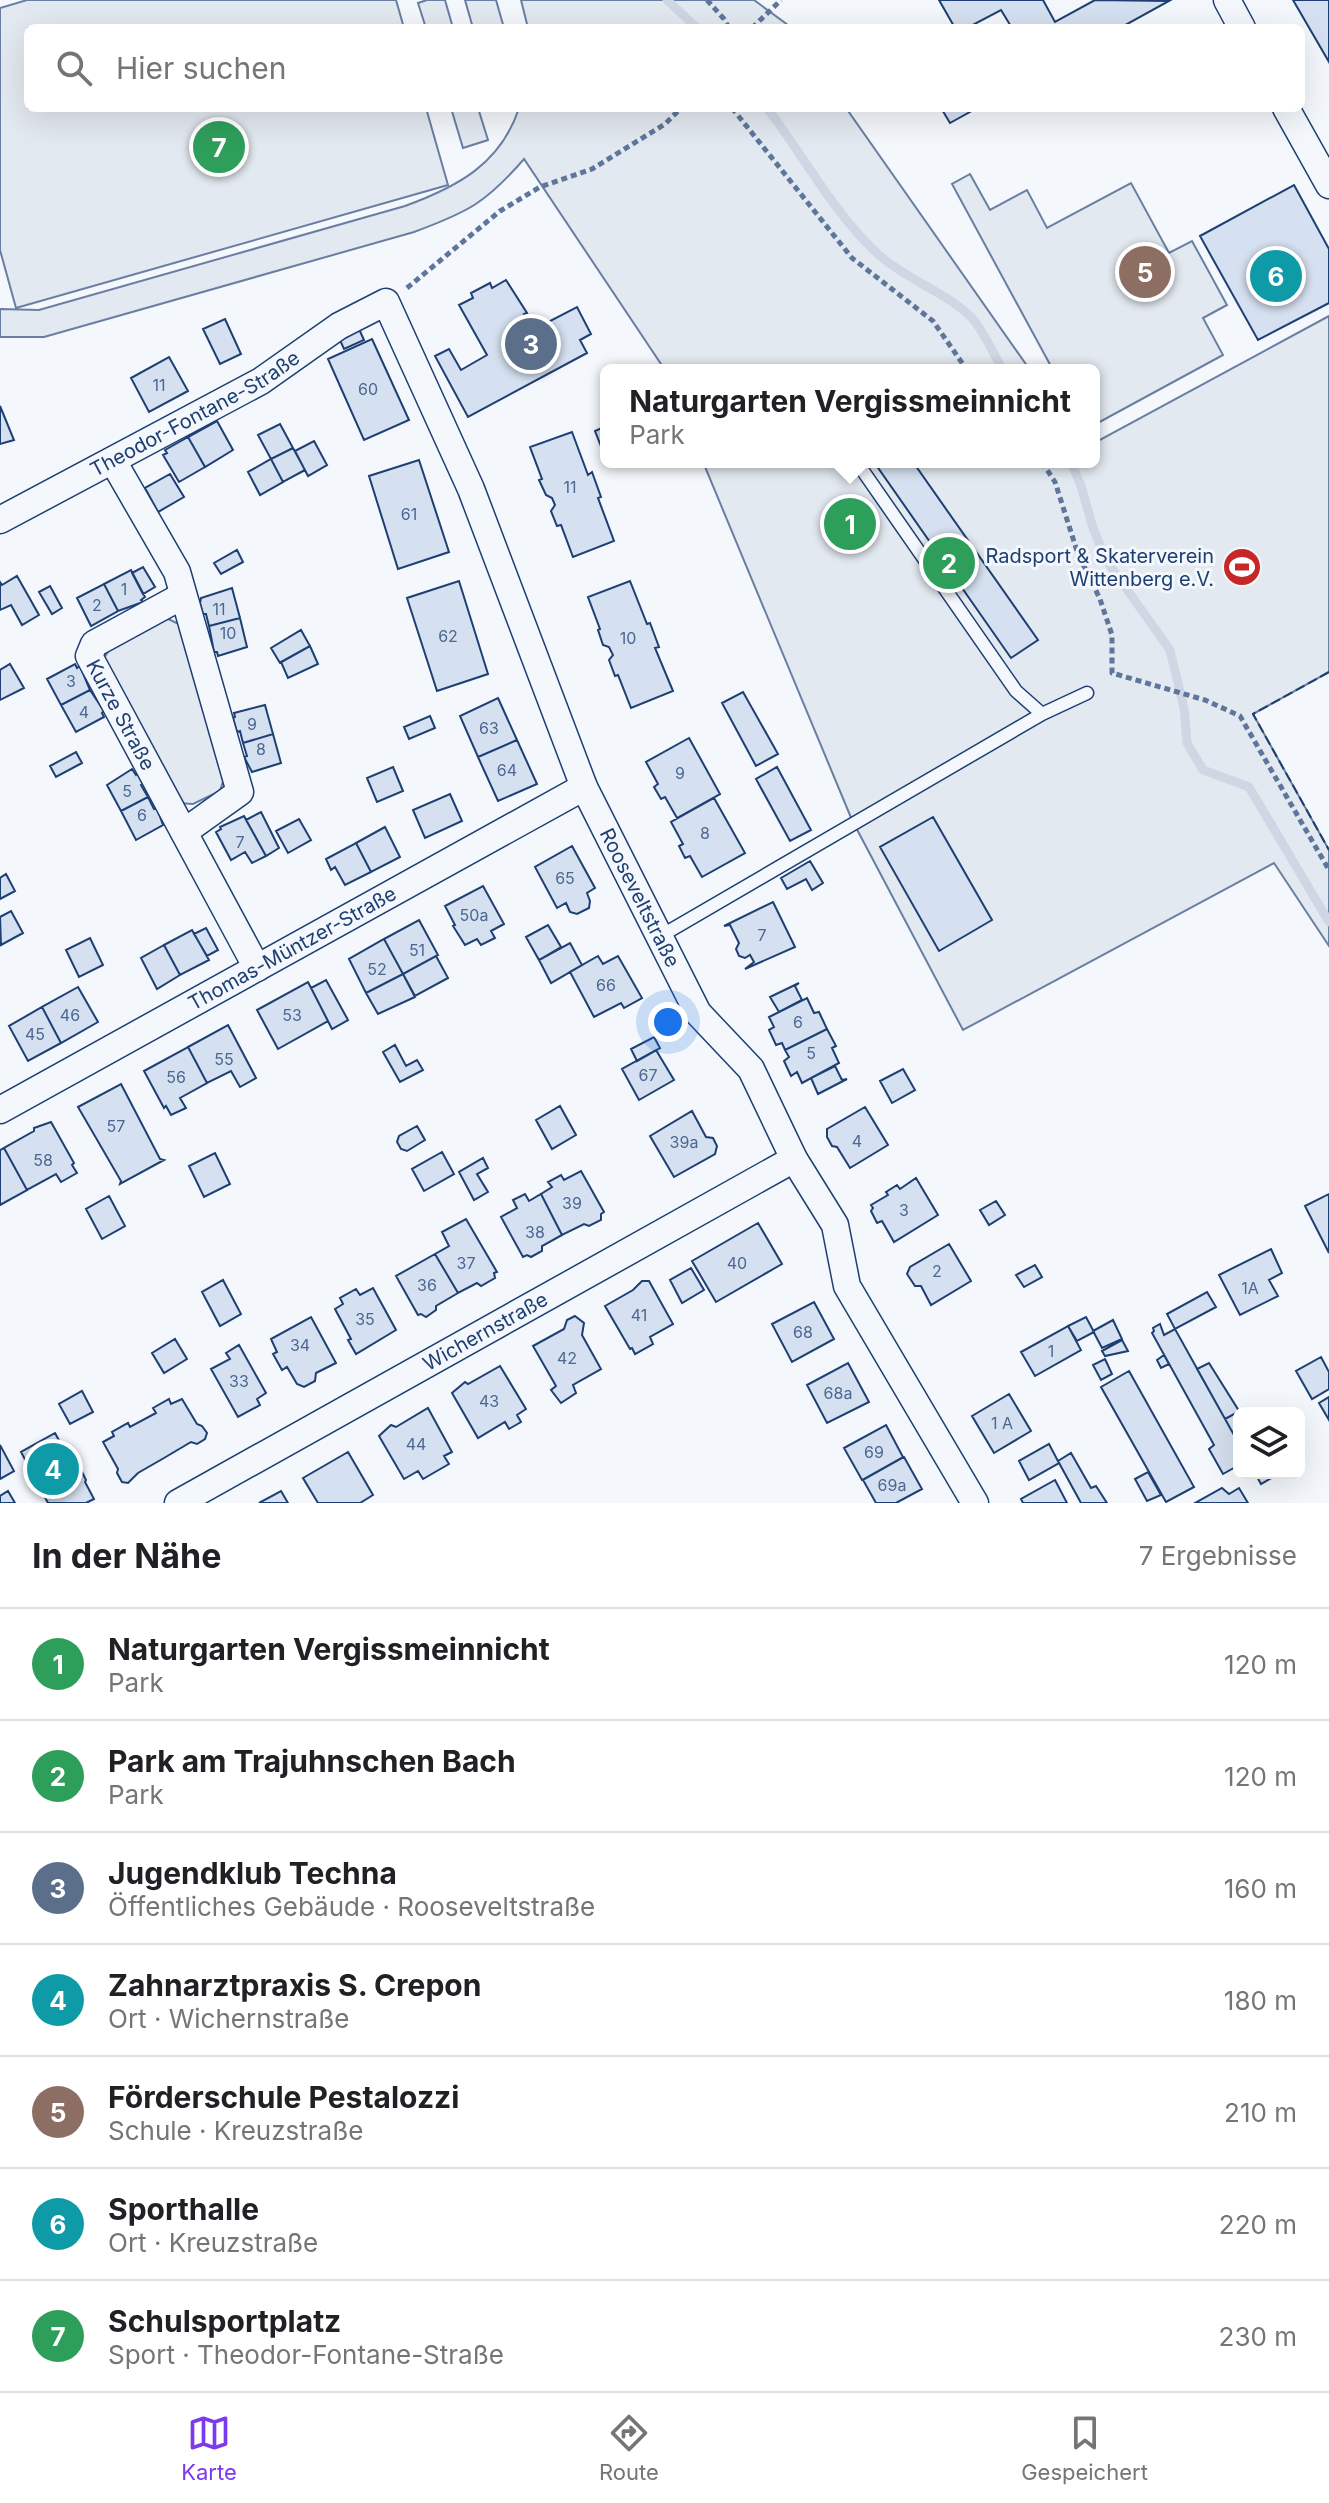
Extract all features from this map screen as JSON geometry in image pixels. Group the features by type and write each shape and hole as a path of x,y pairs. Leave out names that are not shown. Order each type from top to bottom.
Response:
{"street":[{"path":"1227,0 1240,24"},
{"path":"1288,112 1329,185"},
{"name":"Theodor-Fontane-Straße","path":"0,520 261,381 339,326 386,302"},
{"name":"Rooseveltstraße","path":"386,302 471,489 584,787 698,1013 751,1069 794,1159 835,1225 847,1286 975,1503"},
{"path":"113,461 177,572 240,792 184,832"},
{"name":"Kurze Straße","path":"182,596 94,644 89,656 257,968"},
{"name":"Thomas-Müntzer-Straße","path":"0,1110 584,787"},
{"name":"Wichernstraße","path":"178,1503 794,1159"}],"lane":[{"path":"863,471 1016,691 1042,714"},
{"path":"659,937 1042,714 1087,693"}],"path":[{"path":"707,0 727,24"},
{"path":"756,24 781,0"},
{"path":"386,302 415,282 500,211 540,187 592,169 665,124 677,112"},
{"path":"735,112 852,258 933,321 963,364"},
{"path":"1046,468 1055,482 1078,554 1100,599 1112,635 1112,673 1205,700 1240,716 1329,870"}],"shaded area":[{"path":"27,0 396,0 403,24 24,24 24,112 427,112 448,185 16,308 0,250 0,8"},
{"path":"445,0 452,24 425,24 418,3"},
{"path":"465,0 496,0 503,24 472,24"},
{"path":"521,0 754,0 787,24 527,24"},
{"path":"452,112 479,112 488,140 463,148"},
{"path":"517,112 849,112 1026,364 661,364 524,159 475,204 414,232 44,337 0,337 0,309 39,310 424,199 475,171 489,159 511,128"},
{"path":"970,174 990,210 1027,190 1047,228 1131,183 1169,253 1192,241 1227,305 1203,318 1223,355 1100,422 1100,364 1050,364 952,184"},
{"path":"1329,316 1329,672 1253,714 1329,850 1329,946 1274,863 963,1030 852,820 705,468 1100,468 1100,440"},
{"path":"162,616 183,626 226,772 220,791 193,804 176,803 104,658 116,639"}],"building":[{"path":"939,0 1043,0 1055,22 1095,0 1169,1 1127,24 1010,24 1001,10 975,24 953,24"},
{"path":"1293,0 1329,0 1329,62"},
{"path":"943,112 970,112 950,123"},
{"path":"1294,185 1329,249 1329,303 1258,340 1200,236"},
{"path":"506,280 527,313 524,314 533,330 577,307 591,334 580,340 587,353 468,417 435,356 449,349 461,370 487,355 459,305 473,298 471,293 490,283 492,288"},
{"path":"225,319 241,354 220,364 203,329"},
{"path":"359,329 364,340 344,349 339,338"},
{"path":"372,339 409,420 364,440 328,359"},
{"path":"169,357 188,391 149,412 131,378"},
{"path":"0,406 14,440 0,444"},
{"path":"217,421 233,450 205,467 188,437"},
{"path":"280,424 293,448 271,459 258,435"},
{"path":"572,432 588,475 592,472 614,541 573,557 561,525 557,526 551,511 555,505 539,480 542,479 530,447"},
{"path":"188,437 205,467 179,482 163,455 167,453 165,450"},
{"path":"314,441 327,465 308,476 295,451"},
{"path":"293,448 305,470 283,482 271,459"},
{"path":"271,459 283,482 260,495 248,472"},
{"path":"419,460 449,552 398,569 369,476"},
{"path":"878,468 917,468 1038,640 1011,658"},
{"path":"170,474 184,497 158,512 145,488"},
{"path":"237,550 243,562 221,574 214,563"},
{"path":"143,567 155,587 143,594 132,573"},
{"path":"131,570 145,597 141,600 143,602 118,611 104,584"},
{"path":"17,576 39,615 22,625 11,605 0,610 0,582 2,585"},
{"path":"459,581 488,674 437,691 407,598"},
{"path":"630,581 647,624 650,623 659,647 655,648 673,691 631,708 618,675 615,676 609,660 613,655 609,647 603,645 588,597"},
{"path":"104,584 118,611 91,626 77,598"},
{"path":"50,586 62,608 52,614 39,592"},
{"path":"232,588 240,618 209,626 206,614 203,614 201,598"},
{"path":"240,618 247,647 218,656 214,652 209,626"},
{"path":"301,630 310,646 280,663 271,648"},
{"path":"310,646 318,664 288,678 281,662"},
{"path":"10,664 24,688 0,700 0,670"},
{"path":"75,664 77,668 80,666 90,690 61,705 47,679"},
{"path":"90,690 104,711 104,717 76,732 61,705"},
{"path":"743,692 778,754 756,766 722,703"},
{"path":"498,698 517,740 478,757 460,716"},
{"path":"265,705 273,734 243,743 240,731 237,732 234,713"},
{"path":"430,716 435,728 409,739 404,727"},
{"path":"273,734 281,763 252,772 244,757 247,756 243,743"},
{"path":"689,738 720,794 677,818 665,797 661,799 654,787 658,784 646,762"},
{"path":"517,740 537,784 498,801 478,757"},
{"path":"76,752 82,763 56,777 50,766"},
{"path":"393,767 403,791 377,802 367,778"},
{"path":"777,767 811,830 790,841 756,779"},
{"path":"132,769 144,783 141,785 148,797 121,811 107,785"},
{"path":"450,794 462,821 425,838 413,810"},
{"path":"148,797 154,809 157,808 163,825 136,840 121,811"},
{"path":"714,798 745,853 702,877 690,856 685,858 679,846 683,844 671,822"},
{"path":"261,812 279,848 266,856 246,820"},
{"path":"244,816 266,856 252,863 245,852 231,860 216,832"},
{"path":"933,817 992,920 939,951 880,847"},
{"path":"299,819 311,840 288,853 276,831"},
{"path":"385,827 400,857 371,872 356,843"},
{"path":"356,843 371,872 345,885 335,867 331,870 326,859"},
{"path":"572,846 595,888 587,893 589,908 577,914 570,912 566,903 557,908 535,867"},
{"path":"810,861 823,883 812,890 806,879 787,889 781,878"},
{"path":"6,874 15,891 0,899 0,878"},
{"path":"483,886 504,924 491,931 495,938 481,945 477,939 465,945 445,906"},
{"path":"773,902 795,947 745,969 754,962 750,955 745,958 739,956 736,949 739,943 730,925 724,926"},
{"path":"11,911 23,933 1,945 0,917"},
{"path":"419,920 438,955 403,974 384,939"},
{"path":"548,925 561,947 539,960 526,937"},
{"path":"206,928 218,950 207,956 194,934"},
{"path":"192,930 209,960 180,975 164,945"},
{"path":"90,938 103,965 79,977 66,950"},
{"path":"384,939 403,974 366,993 349,959"},
{"path":"570,943 582,965 551,983 539,960"},
{"path":"164,945 180,975 157,989 141,958"},
{"path":"436,956 448,978 415,996 403,974"},
{"path":"598,956 603,964 618,956 642,998 624,1008 621,1003 594,1017 570,972"},
{"path":"403,974 415,997 378,1014 366,993"},
{"path":"326,980 348,1020 332,1029 311,988"},
{"path":"308,982 328,1021 278,1049 257,1010"},
{"path":"799,983 795,986 802,1000 779,1012 770,997"},
{"path":"78,987 98,1022 61,1043 42,1007"},
{"path":"807,998 814,1013 819,1012 827,1029 785,1050 782,1043 776,1045 769,1030 774,1027 769,1017"},
{"path":"42,1007 61,1043 28,1061 9,1026"},
{"path":"228,1025 256,1078 240,1087 231,1071 207,1083 188,1047"},
{"path":"827,1029 836,1046 832,1048 839,1063 802,1083 797,1072 791,1076 784,1061 789,1057 785,1050"},
{"path":"654,1037 660,1048 637,1061 631,1049"},
{"path":"395,1045 406,1066 417,1060 423,1070 400,1082 383,1052"},
{"path":"188,1047 207,1083 180,1098 186,1108 171,1115 144,1071"},
{"path":"656,1050 674,1080 639,1100 622,1069"},
{"path":"835,1066 842,1080 847,1079 818,1094 811,1078"},
{"path":"903,1069 915,1090 892,1103 880,1081"},
{"path":"121,1084 160,1159 164,1160 120,1184 78,1107"},
{"path":"560,1106 576,1135 552,1149 536,1120"},
{"path":"865,1107 888,1145 850,1168 837,1147 832,1146 827,1129"},
{"path":"692,1111 706,1137 713,1138 717,1146 715,1154 674,1177 650,1136"},
{"path":"51,1122 77,1173 61,1182 56,1174 27,1190 4,1148 34,1131 34,1128"},
{"path":"417,1126 425,1140 407,1151 401,1149 397,1142 399,1136"},
{"path":"4,1148 27,1190 0,1205 0,1150"},
{"path":"442,1152 454,1174 424,1191 412,1169"},
{"path":"215,1153 230,1184 204,1197 189,1166"},
{"path":"483,1158 488,1168 477,1174 488,1192 474,1200 459,1172"},
{"path":"581,1171 604,1212 601,1220 562,1235 541,1194 552,1187 548,1182 561,1175 564,1180"},
{"path":"916,1178 938,1215 894,1242 882,1221 877,1223 871,1205 888,1195 886,1192 897,1185 900,1189"},
{"path":"525,1194 529,1201 541,1194 562,1235 542,1246 542,1251 531,1257 523,1257 501,1217 517,1208 513,1200"},
{"path":"1329,1194 1329,1253 1305,1206"},
{"path":"109,1196 125,1226 102,1239 86,1209"},
{"path":"996,1201 1005,1215 989,1225 980,1210"},
{"path":"466,1219 497,1272 494,1273 495,1278 481,1286 477,1283 458,1293 435,1254 449,1246 442,1232"},
{"path":"758,1223 782,1264 716,1302 692,1261"},
{"path":"949,1244 971,1281 931,1305 921,1286 915,1286 907,1274 910,1267"},
{"path":"1271,1249 1282,1273 1269,1280 1278,1296 1240,1315 1219,1275"},
{"path":"435,1254 458,1293 436,1306 436,1310 426,1317 418,1315 396,1276"},
{"path":"1035,1265 1042,1277 1024,1287 1016,1275"},
{"path":"691,1268 704,1290 682,1303 670,1280"},
{"path":"223,1280 241,1314 220,1326 202,1292"},
{"path":"642,1281 649,1281 673,1324 650,1337 653,1344 635,1354 605,1306 633,1290"},
{"path":"373,1288 396,1330 356,1354 335,1309 343,1304 340,1298 356,1289 360,1295"},
{"path":"1207,1292 1216,1307 1175,1329 1167,1314"},
{"path":"814,1302 834,1339 792,1362 772,1324"},
{"path":"575,1316 584,1323 582,1335 601,1369 573,1385 576,1393 561,1403 551,1390 556,1386 533,1346 564,1329 567,1320"},
{"path":"311,1317 336,1363 316,1373 315,1381 304,1387 297,1384 287,1367 282,1370 273,1354 277,1352 271,1339"},
{"path":"1086,1317 1094,1332 1077,1341 1068,1326"},
{"path":"1113,1320 1122,1339 1102,1348 1093,1331"},
{"path":"1160,1324 1164,1335 1175,1329 1233,1433 1233,1468 1223,1474 1209,1449 1214,1445 1152,1333 1153,1328"},
{"path":"1068,1326 1081,1350 1035,1376 1021,1352"},
{"path":"175,1339 187,1359 164,1373 152,1353"},
{"path":"1122,1340 1128,1351 1105,1356 1102,1351"},
{"path":"239,1345 266,1393 257,1399 260,1405 238,1417 211,1369 230,1359 226,1353"},
{"path":"1164,1355 1169,1364 1161,1368 1157,1360"},
{"path":"1321,1357 1329,1372 1329,1389 1312,1399 1296,1371"},
{"path":"1105,1359 1112,1374 1101,1380 1093,1365"},
{"path":"848,1363 869,1402 827,1423 807,1385"},
{"path":"1209,1363 1236,1407 1233,1407 1233,1414 1225,1419 1197,1369"},
{"path":"500,1366 526,1409 517,1415 521,1422 509,1429 505,1422 478,1438 452,1393 465,1382 468,1384"},
{"path":"1129,1371 1194,1487 1166,1502 1101,1387"},
{"path":"82,1391 93,1412 70,1424 59,1404"},
{"path":"1009,1394 1031,1431 994,1453 972,1416"},
{"path":"1329,1397 1329,1420 1319,1403"},
{"path":"169,1399 171,1404 182,1399 197,1424 207,1433 205,1439 197,1444 191,1442 138,1473 128,1483 122,1482 103,1442 114,1436 112,1432 128,1423 130,1427 156,1413 153,1408"},
{"path":"428,1408 452,1452 444,1456 449,1464 423,1479 418,1471 404,1479 379,1436 391,1425 396,1427"},
{"path":"1233,1415 1233,1433 1225,1419"},
{"path":"886,1425 903,1457 862,1480 844,1448"},
{"path":"55,1433 69,1459 77,1469 80,1468 94,1499 86,1503 48,1503 21,1452"},
{"path":"1049,1444 1059,1463 1029,1480 1019,1461"},
{"path":"0,1445 14,1471 0,1479"},
{"path":"348,1452 373,1495 360,1503 318,1503 303,1478"},
{"path":"1071,1453 1091,1488 1096,1486 1107,1503 1081,1503 1058,1461"},
{"path":"904,1457 922,1489 896,1503 876,1503 863,1480"},
{"path":"1148,1472 1161,1495 1147,1501 1135,1479"},
{"path":"1055,1480 1067,1503 1023,1503 1021,1499"},
{"path":"1222,1488 1229,1494 1239,1488 1248,1503 1195,1503"},
{"path":"8,1491 15,1503 0,1503 0,1496"},
{"path":"281,1491 288,1503 259,1503"}],"waterway":[{"path":"667,0 693,24"},
{"path":"770,112 863,239 901,272 949,300 971,317 1000,364"},
{"path":"1074,468 1106,560 1170,650 1184,708 1187,743 1203,770 1249,787 1329,922"}],"fence":[{"path":"1329,672 1253,714 1329,850"}],"place":[{"name":"Schulsportplatz","path":"219,147"},
{"name":"Förderschule Pestalozzi","path":"1145,272"},
{"name":"Sporthalle","path":"1276,276"},
{"name":"Jugendklub Techna","path":"531,344"},
{"name":"Naturgarten Vergissmeinnicht","path":"850,524"},
{"name":"Park am Trajuhnschen Bach","path":"949,563"},
{"name":"Radsport & Skaterverein Wittenberg e.V.","path":"1242,567"},
{"name":"Zahnarztpraxis S. Crepon","path":"53,1469"}]}
